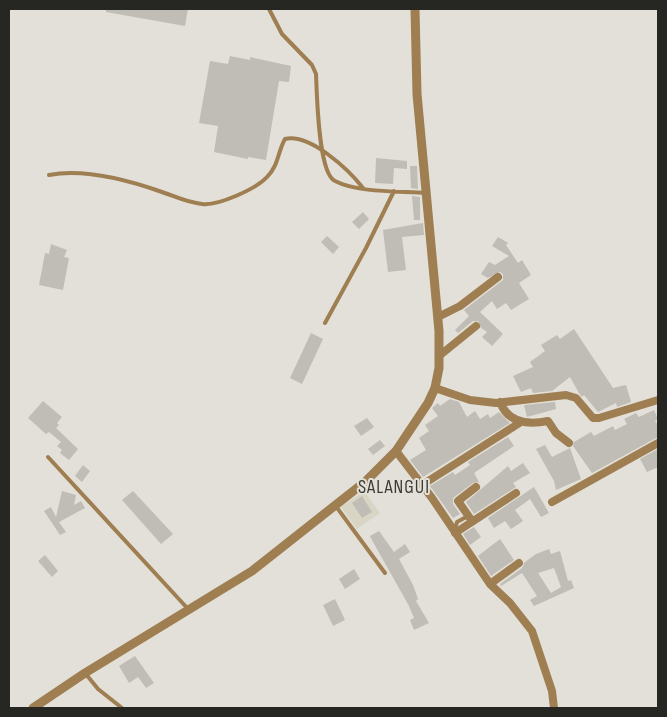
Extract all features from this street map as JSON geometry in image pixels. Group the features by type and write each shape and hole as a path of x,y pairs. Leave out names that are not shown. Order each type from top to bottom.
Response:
{"street":[{"path":"33,708 85,673 252,571 366,481 396,451 419,418 435,388 439,356 438,317 415,71 415,9"},
{"path":"438,317 460,306 498,277"},
{"path":"439,356 476,326"},
{"path":"435,388 470,400 500,402 543,399 566,394 576,398 593,418 599,418 658,400"},
{"path":"500,402 507,416 521,422 548,421 556,433 570,443"},
{"path":"422,485 521,422"},
{"path":"552,502 658,443"},
{"path":"396,451 456,533 490,584 510,603 532,630 552,691 554,708"},
{"path":"470,519 458,501 476,487"},
{"path":"456,533 470,519 516,493"},
{"path":"490,584 519,563"}],"lane":[{"path":"269,9 282,34 312,65 316,74 322,152 327,173 334,181 363,188 426,193"},
{"path":"49,174 60,172 108,178 138,184 201,204 214,204 244,192 268,177 285,139 305,141 332,156 350,171 363,188"},
{"path":"325,323 366,248 394,191"},
{"path":"48,457 190,610"},
{"path":"335,505 385,573"},
{"path":"85,673 98,689 122,708"}],"shaded area":[{"path":"364,491 380,513 357,529 341,507"}],"building":[{"path":"106,9 188,9 185,26 106,12"},
{"path":"230,56 250,60 250,57 291,66 289,82 279,81 266,160 248,157 248,159 214,152 218,126 199,123 210,61 228,64"},
{"path":"376,158 407,161 407,169 394,168 393,184 375,183"},
{"path":"410,166 417,166 418,189 411,188"},
{"path":"412,196 420,197 420,220 414,220"},
{"path":"363,212 369,219 359,229 352,222"},
{"path":"423,223 424,235 402,237 406,270 388,272 383,230"},
{"path":"327,236 339,247 333,254 321,242"},
{"path":"498,237 508,243 506,245 518,263 522,260 531,275 519,283 529,299 511,310 506,303 497,309 492,301 480,312 503,334 492,346 482,337 487,332 481,328 478,321 473,321 458,333 455,330 469,316 464,310 503,280 503,274 500,272 488,278 481,274 489,262 495,265 509,256 492,246"},
{"path":"51,244 67,250 64,257 69,258 63,290 39,285 45,253 49,254"},
{"path":"574,329 613,388 626,385 631,402 617,407 616,403 598,412 584,395 582,397 570,377 552,391 533,393 531,388 521,392 513,376 533,367 530,362 545,351 541,345 557,335 560,339"},
{"path":"311,333 323,339 302,384 290,378"},
{"path":"450,399 459,402 467,417 475,411 480,419 488,414 490,418 499,412 510,423 423,477 410,460 426,450 419,438 429,431 425,425 438,416 432,408 438,403 440,406"},
{"path":"43,401 62,417 57,423 59,425 56,428 78,449 69,460 60,453 62,450 57,446 61,442 49,432 46,434 28,418"},
{"path":"555,402 556,409 527,417 524,405"},
{"path":"654,410 658,419 655,421 658,425 658,437 592,473 573,446 574,442 591,432 594,436 613,426 615,430 627,424 624,419 636,413 639,417"},
{"path":"367,418 374,427 361,436 354,426"},
{"path":"508,437 514,446 474,473 479,482 473,483 453,498 453,504 460,514 453,518 430,486 453,472 455,475 470,465 468,462"},
{"path":"380,440 385,446 373,455 368,449"},
{"path":"545,445 552,457 570,448 581,479 556,490 554,481 536,449"},
{"path":"658,449 658,467 647,472 640,459"},
{"path":"523,463 530,473 513,483 516,487 474,514 466,502 508,466 511,471"},
{"path":"83,465 90,471 82,482 75,476"},
{"path":"534,487 549,513 541,517 530,499 515,510 523,521 511,529 505,521 494,528 488,518"},
{"path":"62,491 76,495 74,505 81,501 85,508 59,522 66,532 60,535 44,511 51,507 56,517"},
{"path":"133,491 173,534 161,544 122,500"},
{"path":"362,496 372,512 362,518 352,503"},
{"path":"474,527 481,537 470,545 463,534"},
{"path":"379,531 394,552 405,544 410,552 399,559 413,585 418,599 416,601 429,623 414,630 410,620 414,618 409,606 370,536"},
{"path":"500,539 514,560 491,576 478,556"},
{"path":"549,549 551,554 560,551 568,581 571,580 574,588 534,606 530,600 537,596 522,573 501,586 500,584 522,568 525,562 536,554","holes":["554,568 561,587 551,593 538,573"]},
{"path":"45,555 58,571 52,577 38,561"},
{"path":"354,569 360,579 345,589 339,579"},
{"path":"335,599 345,620 333,626 323,605"},
{"path":"135,656 154,683 146,688 138,677 129,683 119,666"}],"district":[{"name":"SALANGUI","path":"394,486"}]}
